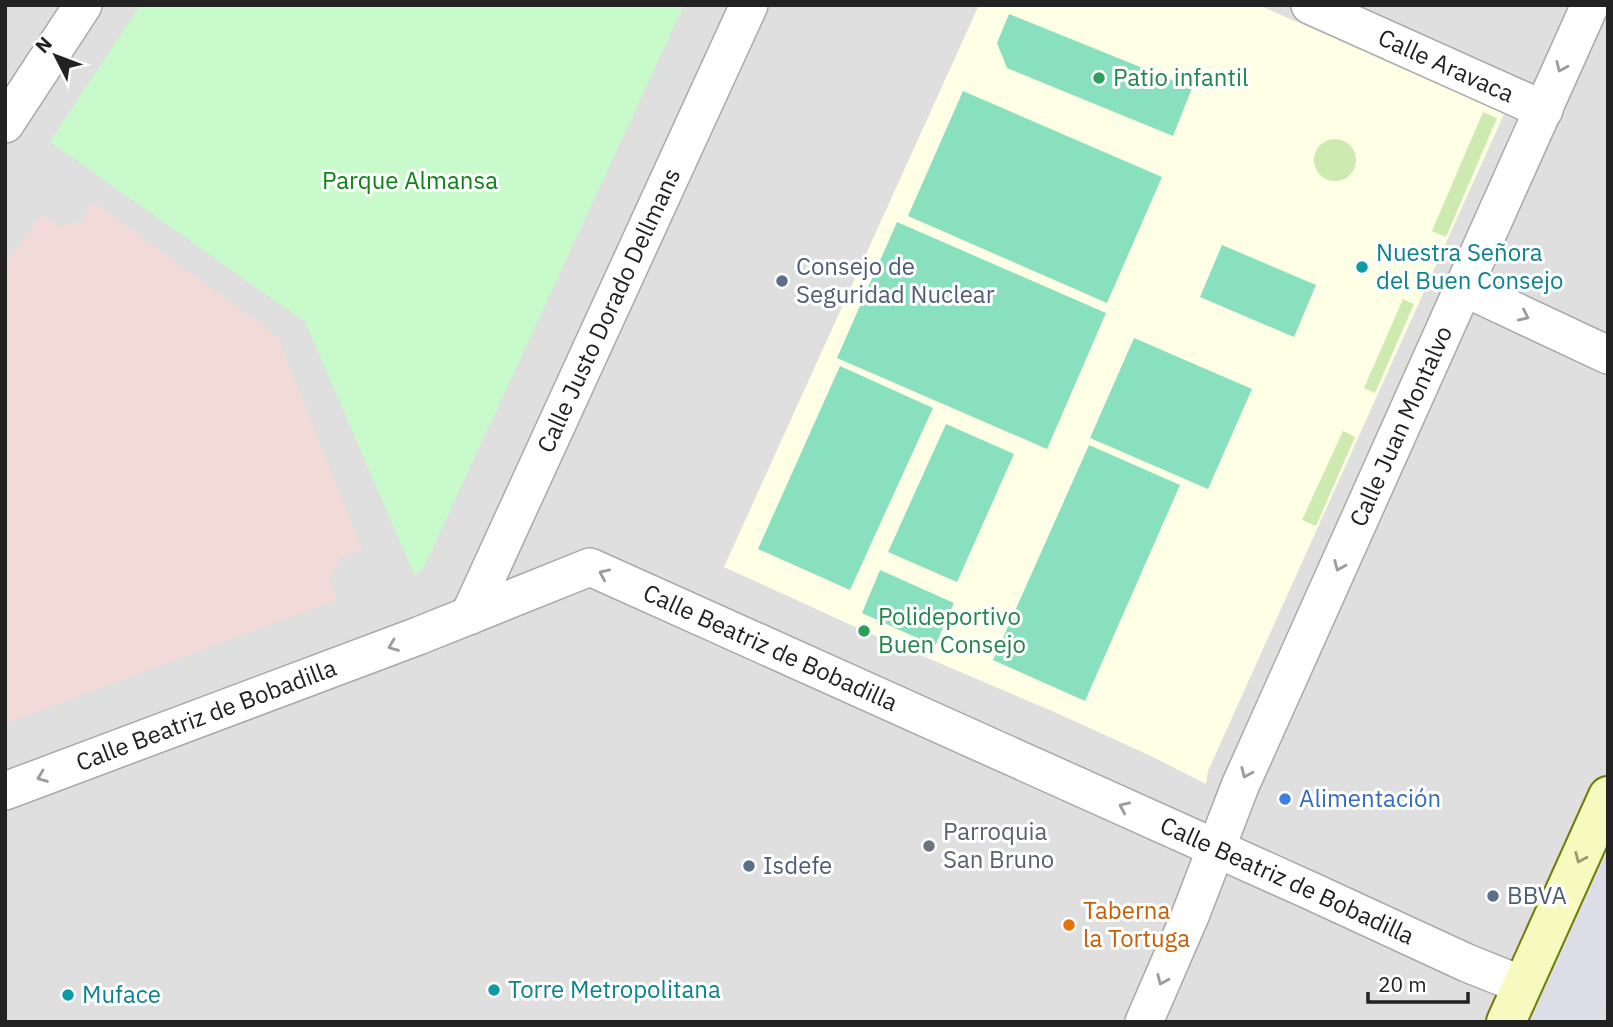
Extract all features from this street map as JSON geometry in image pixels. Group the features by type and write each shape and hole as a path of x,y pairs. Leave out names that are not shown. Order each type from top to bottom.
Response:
{"street":[{"path":"5,124 83,5"},
{"name":"Calle Justo Dorado Dellmans","path":"468,616 749,5"},
{"name":"Calle Aravaca","path":"1310,5 1544,110"},
{"name":"Calle Juan Montalvo","path":"1144,1022 1190,916 1240,786 1590,5"},
{"path":"1462,287 1608,355"},
{"name":"Calle Beatriz de Bobadilla","path":"5,791 468,616 590,567 1467,963 1522,985"},
{"path":"1506,1022 1608,796"}],"shaded area":[{"path":"5,5 1608,5 1608,1022 5,1022"},
{"path":"979,5 1259,5 1504,114 1208,771 1206,784 1052,711 864,631 724,567"},
{"path":"93,202 278,337 363,551 341,556 330,579 337,600 5,724 5,264 42,214 56,226 81,222"},
{"path":"1608,849 1608,997 1597,1022 1531,1022"}],"green space":[{"name":"Parque Almansa","path":"140,5 684,5 424,567 415,576 305,322 50,142"},
{"name":"Patio infantil","path":"1009,14 1192,88 1173,136 1007,68 997,43"},
{"path":"963,91 1162,177 1107,303 908,216"},
{"path":"1483,112 1497,118 1446,237 1432,231"},
{"path":"1335,139 1350,145 1356,160 1350,175 1335,181 1320,175 1314,160 1320,145"},
{"path":"897,222 1106,313 1047,449 837,358"},
{"path":"1222,245 1316,285 1294,337 1200,297"},
{"path":"1403,299 1414,304 1375,393 1364,388"},
{"path":"1134,338 1252,389 1208,489 1090,438"},
{"path":"840,366 933,408 850,590 758,549"},
{"path":"946,424 1014,454 957,582 888,552"},
{"path":"1343,431 1355,437 1316,526 1302,520"},
{"path":"1089,445 1180,485 1085,701 993,660"},
{"path":"880,570 954,603 935,646 862,613"}],"place":[{"name":"Patio infantil","path":"1099,78"},
{"name":"Nuestra Señora del Buen Consejo","path":"1362,267"},
{"name":"Consejo de Seguridad Nuclear","path":"782,281"},
{"name":"Polideportivo Buen Consejo","path":"864,631"},
{"name":"Alimentación","path":"1285,799"},
{"name":"Parroquia San Bruno","path":"929,846"},
{"name":"Isdefe","path":"749,866"},
{"name":"BBVA","path":"1493,896"},
{"name":"Taberna la Tortuga","path":"1069,925"},
{"name":"Torre Metropolitana","path":"494,990"},
{"name":"Muface","path":"68,995"}]}
